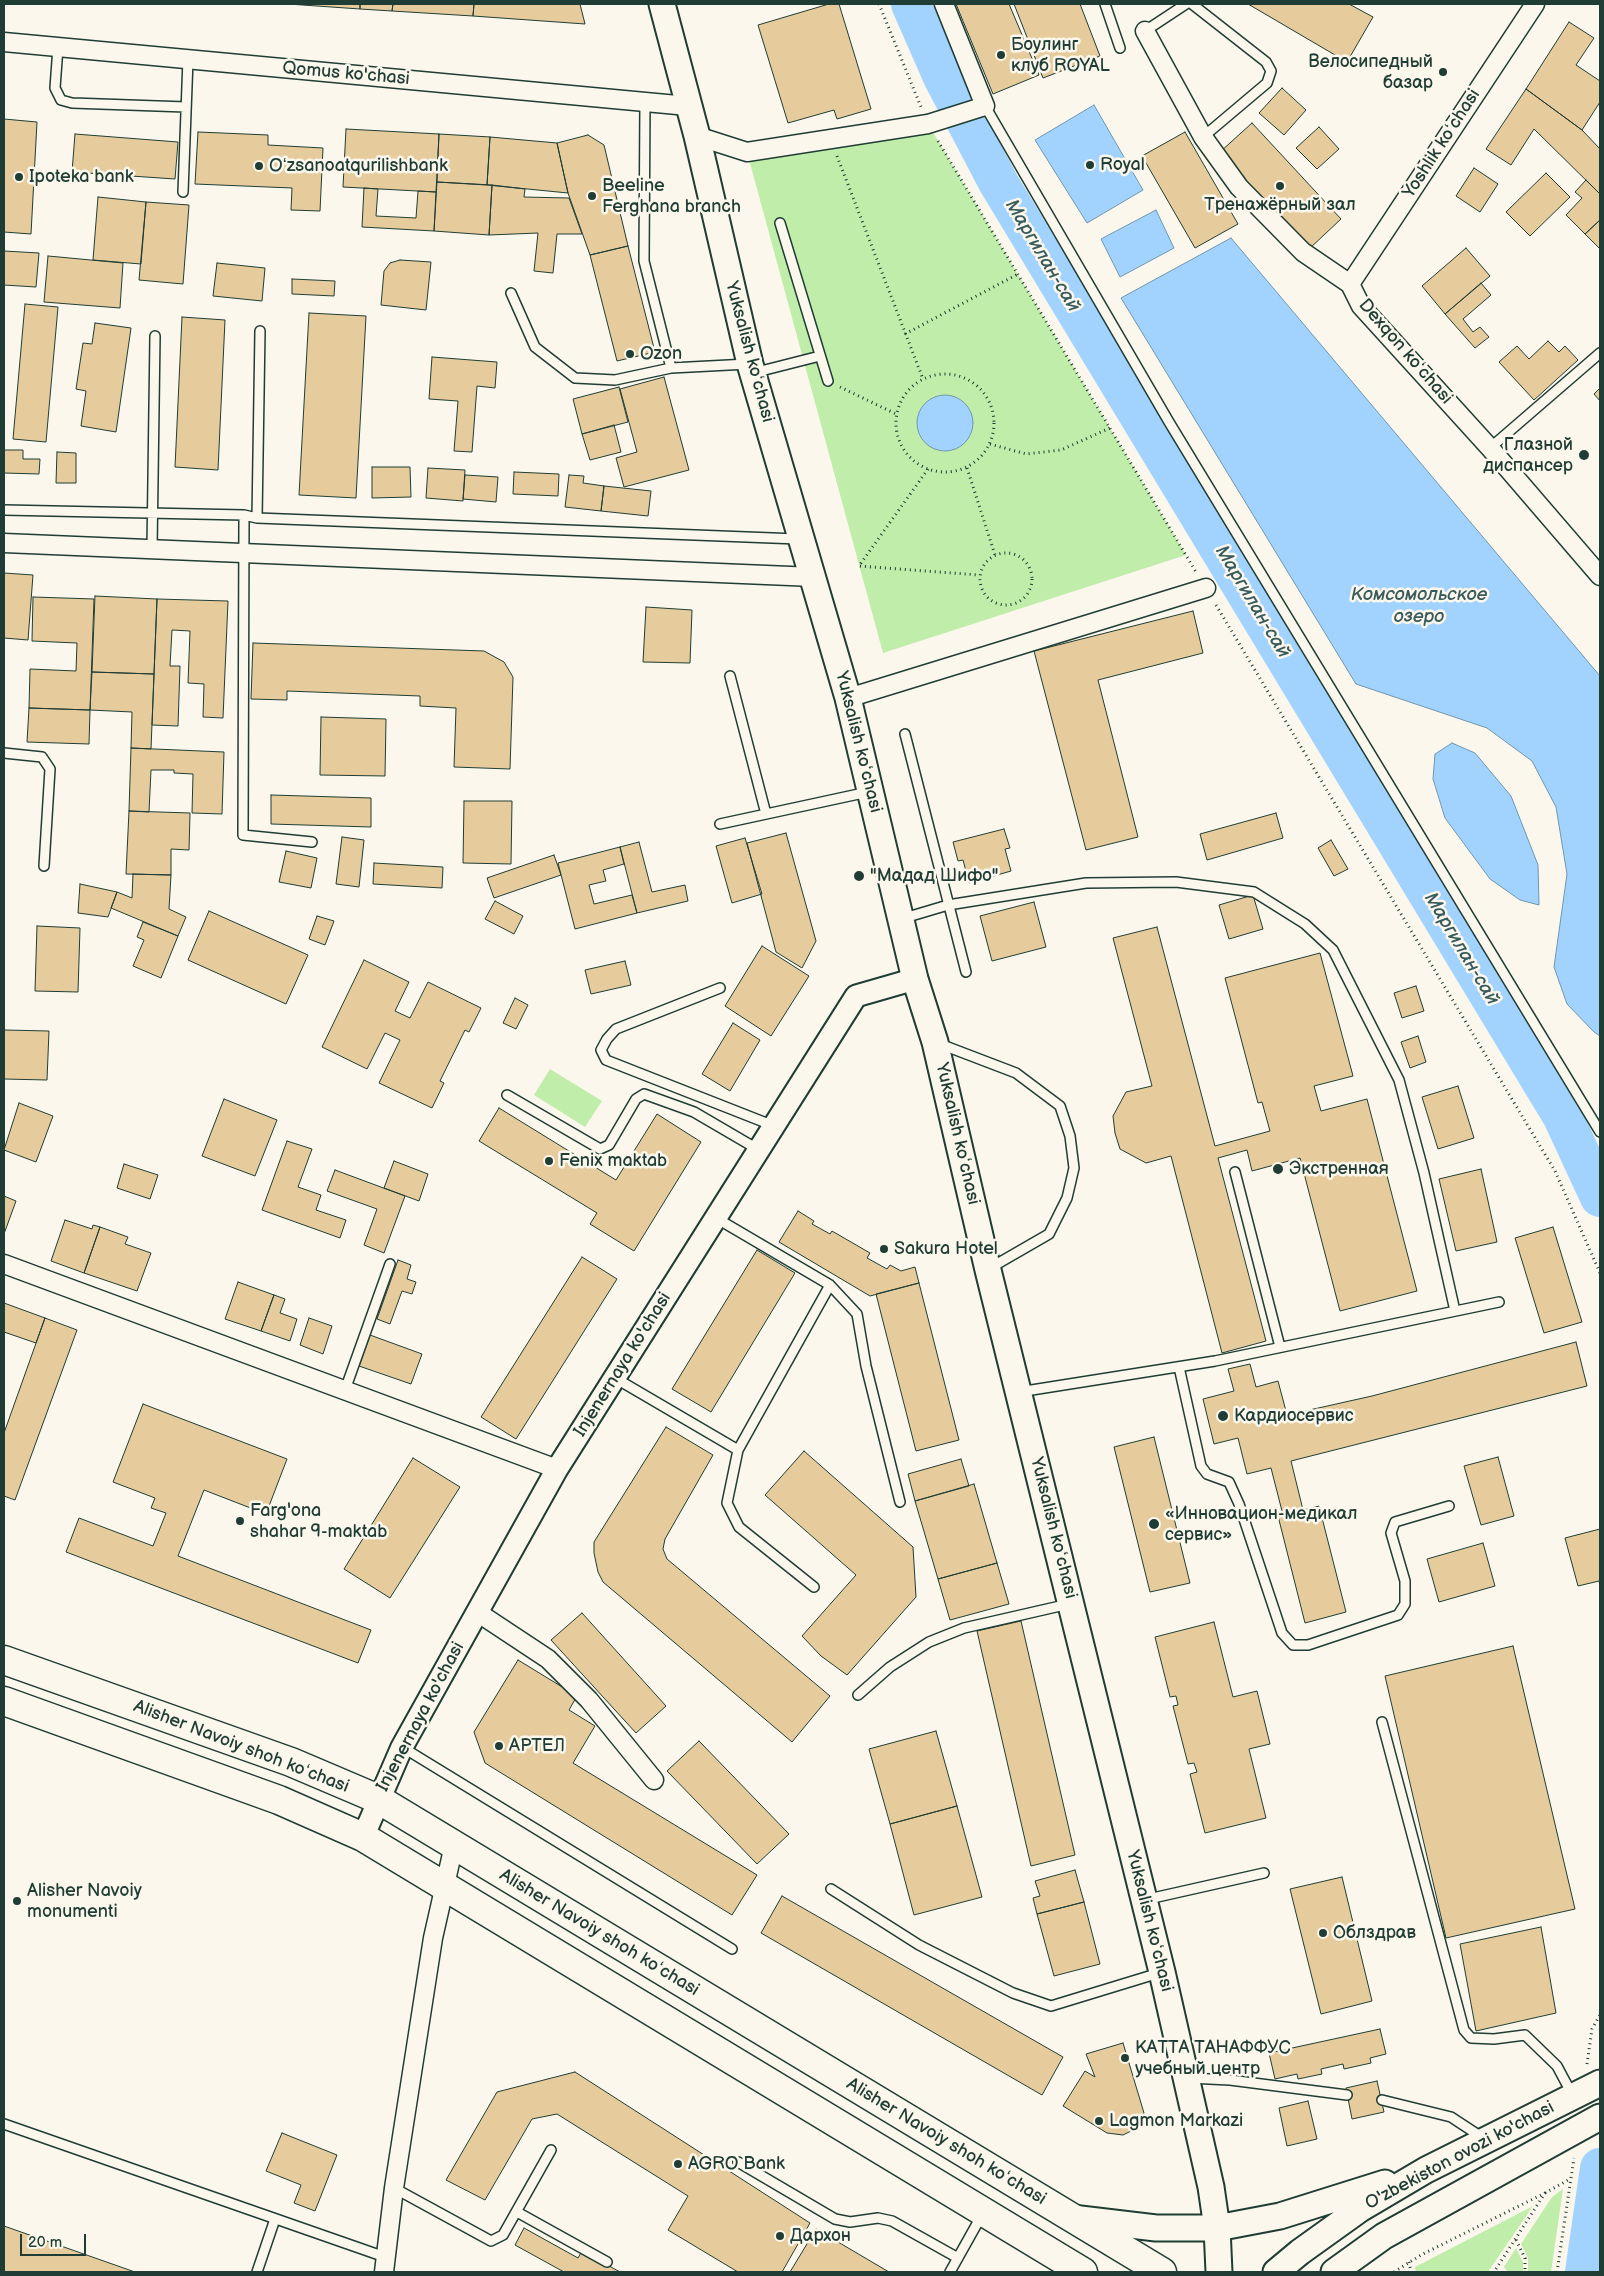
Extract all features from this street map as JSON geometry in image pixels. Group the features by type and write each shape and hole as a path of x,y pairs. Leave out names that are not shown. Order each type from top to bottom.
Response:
{"main road":[{"name":"Yuksalish koʻchasi","path":"662,4 697,136 752,369 814,576 848,698 915,979 935,1042 988,1270 1162,1972 1211,2187 1217,2228 1219,2272"},
{"name":"Alisher Navoiy shoh koʻchasi","path":"4,1660 291,1762 378,1799 1162,2272"},
{"name":"Alisher Navoiy shoh koʻchasi","path":"4,1701 279,1800 363,1837 1083,2272"},
{"name":"O'zbekiston ovozi ko'chasi","path":"1276,2272 1300,2252 1360,2209 1426,2170 1573,2096 1595,2078"},
{"name":"O'zbekiston ovozi ko'chasi","path":"1334,2272 1384,2236 1590,2123"},
{"path":"1072,2218 1156,2228 1217,2228 1280,2216 1426,2170"}],"street":[{"path":"697,136 747,152 928,124 985,106 944,4"},
{"name":"Yoshlik koʻchasi","path":"1350,284 1535,4"},
{"name":"Dexqon koʻchasi","path":"1145,31 1203,137 1239,187 1303,252 1350,284 1361,306 1490,448 1600,576"},
{"name":"Qomus ko'chasi","path":"4,42 688,106"},
{"path":"4,543 814,576"},
{"path":"848,698 1206,588"},
{"name":"Injenernaya ko'chasi","path":"363,1837 402,1747 557,1469 856,996 915,979"},
{"path":"4,1264 557,1469"},
{"path":"477,1612 548,1659 589,1700 654,1780"},
{"path":"384,2265 394,2188 433,1938 454,1845"}],"lane":[{"path":"1105,4 1120,48"},
{"path":"1145,31 1186,4"},
{"path":"1192,4 1266,62 1271,71 1266,83 1203,137"},
{"path":"58,48 55,88 61,100 72,103 186,107"},
{"path":"183,192 188,59"},
{"path":"644,101 644,260 671,368"},
{"path":"985,106 1169,422 1600,1132"},
{"path":"780,223 828,381"},
{"path":"511,294 535,347 575,378 615,380 671,368 752,369 820,356"},
{"path":"257,518 260,331"},
{"path":"152,549 155,336"},
{"path":"1490,448 1600,353"},
{"path":"4,510 244,514 257,518 802,539"},
{"path":"244,514 243,836 312,842"},
{"path":"730,676 766,814"},
{"path":"905,734 966,972"},
{"path":"4,753 42,758 50,769 44,866"},
{"path":"720,824 870,792"},
{"path":"901,919 948,905 1086,884 1176,882 1254,892 1305,924 1332,950 1399,1080 1424,1173 1455,1311"},
{"path":"720,988 616,1029 601,1050 606,1060 774,1126"},
{"path":"935,1042 1016,1073 1060,1106 1070,1136 1074,1168 1067,1198 1049,1234 988,1270"},
{"path":"507,1095 600,1148 609,1145 636,1098 644,1094 694,1112 759,1150"},
{"path":"1235,1172 1280,1347"},
{"path":"716,1218 830,1285 857,1314 866,1366 900,1502"},
{"path":"345,1390 390,1264"},
{"path":"814,1587 739,1527 727,1503 738,1450 830,1285"},
{"path":"1019,1392 1179,1367 1499,1302"},
{"path":"1179,1367 1201,1466 1208,1474 1229,1482 1239,1504 1282,1633 1293,1644 1308,1645 1398,1615 1405,1604 1404,1581 1391,1533 1395,1522 1449,1506"},
{"path":"615,1378 738,1450"},
{"path":"858,1695 890,1667 929,1642 964,1628 1071,1604"},
{"path":"1382,1722 1464,2030 1471,2038 1494,2039 1525,2036 1557,2066 1573,2096"},
{"path":"402,1747 732,1949"},
{"path":"1144,1900 1264,1874"},
{"path":"830,1889 919,1945 1013,1993 1051,2006 1162,1972"},
{"path":"1186,2078 1230,2080 1347,2095"},
{"path":"1382,2100 1452,2117 1486,2139"},
{"path":"4,2124 275,2219 384,2265"},
{"path":"394,2188 491,2241 503,2236 551,2150"},
{"path":"738,2162 836,2219 850,2222 878,2218 892,2221 958,2258"},
{"path":"518,2212 607,2262"},
{"path":"950,2272 983,2213"},
{"path":"257,2272 275,2219"}],"path":[{"path":"879,4 928,124 1555,1171 1600,1273"},
{"path":"830,140 923,379"},
{"path":"905,334 1018,274"},
{"path":"946,373 962,376 976,384 987,396 993,412 994,428 990,444 980,458 967,468 950,472 928,469 918,465 906,454 898,440 894,424 904,394 915,382 923,379 946,373"},
{"path":"828,381 896,414"},
{"path":"990,444 1026,454 1061,450 1110,428"},
{"path":"967,468 995,555"},
{"path":"928,469 859,566 979,575"},
{"path":"1014,554 1027,564 1032,581 1026,596 1012,605 995,604 982,592 979,575 982,567 995,555 1014,554"},
{"path":"1595,2078 1592,2029 1600,2014"},
{"path":"1556,2272 1570,2179 1590,2123"},
{"path":"1394,2272 1409,2262 1570,2179"},
{"path":"1494,2272 1545,2193"},
{"path":"1516,2240 1525,2258 1526,2272"},
{"path":"1409,2262 1411,2272"}],"green space":[{"path":"928,124 1186,555 883,653 747,152"},
{"path":"550,1069 602,1101 585,1127 534,1095"},
{"path":"1563,2189 1551,2272 1528,2272 1528,2258 1521,2244 1552,2197"},
{"path":"1533,2206 1488,2272 1416,2272 1415,2267"},
{"path":"1516,2248 1523,2262 1523,2272 1508,2272 1504,2267"}],"water":[{"name":"Royal","path":"1094,105 1143,190 1087,223 1035,140"},
{"path":"1156,210 1174,248 1120,277 1101,239"},
{"name":"Комсомольское озеро","path":"1231,238 1600,676 1600,1036 1567,1004 1554,967 1567,874 1556,807 1532,761 1487,728 1356,684 1121,298"},
{"path":"945,395 960,400 968,408 973,423 968,438 960,446 945,451 930,446 922,438 917,423 922,408 930,400"},
{"path":"1452,743 1475,753 1511,796 1538,865 1539,905 1520,900 1490,879 1445,818 1433,779 1435,754"}],"building":[{"path":"288,4 360,4 360,9"},
{"path":"360,4 393,4 392,11 360,9"},
{"path":"393,4 474,4 473,16 392,11"},
{"path":"474,4 580,4 585,24 473,16"},
{"path":"829,4 839,4 871,109 837,119 834,110 788,123 758,25"},
{"path":"956,4 1009,4 1039,75 993,94"},
{"path":"1014,4 1080,4 1100,56 1043,78"},
{"path":"1248,4 1349,4 1373,17 1347,62"},
{"path":"1569,22 1594,38 1576,65 1600,81 1600,102 1582,130 1526,89"},
{"path":"1282,88 1306,110 1284,135 1259,113"},
{"path":"1526,89 1582,130 1600,149 1600,194 1534,129 1511,165 1486,149"},
{"name":"Ipoteka bank","path":"4,119 37,122 31,234 4,232"},
{"name":"Тренажёрный зал","path":"1252,123 1341,219 1309,249 1220,152"},
{"path":"1319,127 1339,149 1317,169 1296,148"},
{"path":"346,129 439,134 436,192 343,187"},
{"name":"Oʻzsanoatqurilishbank","path":"198,132 268,135 268,145 323,148 320,211 291,210 292,188 195,184"},
{"path":"1185,132 1238,224 1195,248 1142,156"},
{"path":"75,134 178,142 175,179 72,172"},
{"path":"439,134 490,137 487,185 437,182"},
{"name":"Beeline Ferghana branch","path":"588,135 604,145 628,246 590,255 568,193 557,143"},
{"path":"490,137 557,143 568,193 487,185"},
{"path":"1474,168 1498,184 1480,212 1456,196"},
{"path":"1546,173 1570,197 1530,236 1506,212"},
{"path":"1586,180 1600,194 1600,220 1585,234 1566,215 1582,198 1575,192"},
{"path":"437,182 492,185 489,235 434,231"},
{"path":"492,185 525,189 524,197 569,198 582,234 557,234 553,273 534,271 538,233 489,235"},
{"path":"364,188 378,189 376,216 416,218 418,191 436,192 434,231 362,227"},
{"path":"98,197 146,202 141,264 93,260"},
{"path":"146,202 189,205 183,284 139,280"},
{"path":"1600,220 1600,249 1585,234"},
{"path":"628,246 655,352 617,361 590,255"},
{"path":"1466,248 1490,276 1445,314 1422,286"},
{"path":"4,251 39,253 36,287 4,285"},
{"path":"48,256 123,263 120,308 44,302"},
{"path":"400,260 431,262 426,310 381,305 384,271 390,263"},
{"path":"217,263 265,268 262,301 213,296"},
{"path":"292,279 335,281 334,296 292,294"},
{"path":"1481,283 1491,295 1463,319 1473,332 1480,327 1489,337 1475,348 1445,314"},
{"path":"25,304 58,307 46,442 13,439"},
{"path":"309,313 366,316 356,498 299,495"},
{"path":"182,317 225,320 218,470 175,467"},
{"path":"95,323 131,328 116,432 81,426 86,391 76,389 83,343 92,344"},
{"path":"1548,341 1559,352 1565,346 1578,360 1534,400 1499,362 1517,346 1529,359"},
{"path":"432,357 497,362 495,388 477,386 472,452 454,451 458,401 429,399"},
{"path":"664,377 689,470 624,487 616,458 637,452 620,389"},
{"path":"619,387 628,422 582,434 573,399"},
{"path":"1600,388 1600,401 1594,394"},
{"path":"614,425 621,452 590,460 582,434"},
{"path":"4,450 23,450 23,459 40,459 39,474 4,473"},
{"path":"57,452 76,453 76,483 56,483"},
{"path":"372,467 410,467 411,497 372,498"},
{"path":"428,468 465,470 463,501 426,498"},
{"path":"514,472 559,474 558,496 513,494"},
{"path":"465,475 498,477 496,502 463,499"},
{"path":"569,475 584,476 583,483 604,486 601,511 565,507"},
{"path":"604,486 651,491 648,516 601,511"},
{"path":"4,573 33,575 28,640 4,638"},
{"path":"95,596 157,599 154,674 92,672"},
{"path":"33,597 94,599 90,710 29,708 30,669 76,671 77,643 32,641"},
{"path":"157,599 228,601 223,718 203,717 204,684 188,683 190,631 172,630 170,666 180,666 178,726 152,725"},
{"path":"646,607 692,610 690,663 643,662"},
{"path":"1193,611 1203,653 1098,680 1138,837 1086,850 1034,651"},
{"path":"253,643 484,651 504,662 513,677 510,769 454,767 456,708 420,706 420,696 287,691 287,700 251,699"},
{"path":"92,672 154,674 151,749 131,748 132,712 90,710"},
{"path":"29,708 90,710 89,744 27,742"},
{"path":"321,717 386,719 385,776 320,775"},
{"path":"131,748 224,752 222,814 192,813 193,774 174,773 174,770 151,770 149,812 129,811"},
{"path":"271,795 371,798 371,827 271,824"},
{"path":"464,801 512,801 511,864 463,863"},
{"path":"129,811 190,813 189,850 171,849 171,875 126,874"},
{"path":"1276,813 1283,838 1207,860 1200,834"},
{"path":"1004,829 1010,848 1005,849 1011,871 969,883 963,860 958,861 953,842"},
{"path":"786,833 816,941 802,968 776,952 747,843"},
{"path":"342,837 364,840 359,887 336,884"},
{"path":"745,838 762,894 732,903 716,846"},
{"path":"1331,840 1348,869 1334,876 1318,848"},
{"path":"639,842 652,892 685,885 688,901 637,913 620,847"},
{"path":"620,847 624,864 603,870 606,881 589,885 594,904 632,895 637,913 575,929 558,863"},
{"path":"286,851 317,858 311,888 279,882"},
{"path":"554,855 561,875 494,898 487,878"},
{"path":"374,863 443,867 442,888 373,884"},
{"path":"133,874 171,875 169,909 186,917 178,936 111,908 117,892 132,898"},
{"path":"80,884 117,892 108,917 78,913"},
{"path":"1253,895 1263,929 1229,939 1219,905"},
{"path":"495,901 523,916 514,934 485,919"},
{"path":"1034,902 1046,947 992,961 980,916"},
{"path":"209,911 308,955 286,1004 188,960"},
{"path":"317,916 334,921 325,945 309,939"},
{"path":"143,922 178,936 161,978 133,966 144,940 137,937"},
{"path":"37,926 80,928 78,992 35,991"},
{"path":"1157,927 1215,1146 1270,1131 1262,1102 1258,1103 1225,978 1320,953 1353,1076 1314,1086 1321,1111 1367,1099 1417,1291 1340,1311 1300,1158 1252,1171 1247,1150 1218,1158 1266,1341 1222,1353 1171,1156 1146,1163 1120,1149 1115,1133 1113,1116 1126,1092 1152,1086 1113,938"},
{"path":"762,946 809,976 771,1036 725,1006"},
{"path":"364,960 409,982 395,1011 410,1018 428,982 481,1008 469,1032 465,1030 440,1081 444,1083 432,1108 379,1083 400,1040 385,1033 367,1069 322,1047"},
{"path":"625,961 631,985 591,994 585,970"},
{"path":"1416,986 1424,1011 1402,1018 1394,993"},
{"path":"515,998 528,1005 516,1029 503,1023"},
{"path":"733,1023 760,1040 730,1091 702,1074"},
{"path":"4,1030 49,1031 47,1080 4,1079"},
{"path":"1418,1036 1426,1062 1410,1068 1401,1042"},
{"path":"1458,1086 1474,1138 1438,1149 1422,1097"},
{"path":"224,1099 277,1120 255,1176 202,1156"},
{"path":"19,1103 53,1116 36,1162 4,1150"},
{"name":"Fenix maktab","path":"499,1108 616,1180 657,1114 701,1142 634,1251 590,1224 597,1213 479,1141"},
{"path":"287,1141 312,1149 298,1187 321,1195 316,1210 346,1220 340,1238 262,1210"},
{"path":"394,1161 428,1174 419,1201 384,1188"},
{"path":"124,1164 158,1175 150,1199 117,1188"},
{"path":"1481,1169 1497,1242 1456,1251 1439,1179"},
{"path":"335,1170 405,1196 384,1253 364,1245 377,1209 327,1191"},
{"path":"4,1196 16,1201 4,1234"},
{"path":"798,1211 814,1221 812,1224 830,1234 832,1231 870,1253 867,1258 887,1269 890,1265 901,1271 915,1267 919,1283 870,1296 779,1242"},
{"path":"65,1220 92,1229 93,1225 100,1227 84,1273 51,1261"},
{"path":"100,1227 128,1237 125,1244 151,1253 137,1291 84,1273"},
{"path":"1553,1227 1582,1322 1544,1333 1515,1238"},
{"path":"757,1250 795,1273 711,1412 672,1389"},
{"path":"582,1257 617,1279 516,1439 481,1417"},
{"path":"398,1260 411,1265 407,1279 416,1282 412,1294 402,1291 390,1324 377,1319"},
{"path":"238,1282 274,1295 261,1331 225,1319"},
{"path":"919,1283 959,1440 916,1451 876,1294"},
{"path":"274,1295 285,1299 280,1313 297,1319 290,1341 261,1331"},
{"path":"4,1303 45,1318 36,1343 4,1332"},
{"path":"45,1318 77,1330 15,1500 4,1496 4,1433"},
{"path":"309,1318 332,1326 323,1354 300,1345"},
{"path":"370,1335 422,1354 411,1384 359,1366"},
{"path":"1576,1342 1587,1386 1291,1461 1303,1510 1319,1506 1346,1612 1305,1623 1278,1516 1283,1515 1271,1468 1247,1474 1238,1438 1214,1444 1203,1399 1234,1391 1228,1369 1250,1364 1256,1387 1278,1381 1287,1415 1372,1396"},
{"path":"143,1404 287,1459 266,1514 204,1490 178,1556 371,1630 358,1663 66,1552 79,1518 153,1546 166,1513 151,1508 155,1498 113,1482"},
{"path":"666,1427 713,1455 665,1539 663,1549 667,1559 830,1696 792,1742 603,1582 598,1572 594,1542"},
{"path":"1154,1437 1190,1583 1150,1592 1114,1447"},
{"path":"804,1451 913,1547 916,1597 847,1675 821,1656 802,1636 856,1575 765,1495"},
{"path":"1498,1457 1514,1516 1481,1525 1464,1466"},
{"path":"413,1458 460,1487 390,1598 344,1569"},
{"path":"961,1459 969,1486 915,1501 908,1474"},
{"path":"974,1484 997,1563 938,1579 915,1501"},
{"path":"1600,1529 1600,1585 1599,1581 1578,1586 1565,1538"},
{"path":"1483,1543 1495,1586 1439,1602 1427,1559"},
{"path":"997,1563 1009,1604 950,1620 938,1579"},
{"path":"582,1613 666,1706 636,1733 551,1640"},
{"path":"1021,1621 1075,1855 1031,1866 977,1631"},
{"path":"1214,1622 1233,1697 1257,1691 1270,1744 1249,1749 1266,1818 1205,1833 1190,1774 1197,1772 1194,1763 1188,1764 1173,1706 1178,1705 1176,1696 1170,1697 1155,1637"},
{"path":"1513,1646 1575,1909 1446,1938 1385,1676"},
{"path":"518,1660 577,1696 569,1710 595,1726 573,1763 757,1875 732,1915 485,1763 474,1732"},
{"path":"936,1731 957,1806 890,1824 869,1749"},
{"path":"699,1741 789,1834 757,1864 667,1771"},
{"path":"957,1806 982,1897 914,1915 890,1824"},
{"path":"1075,1870 1084,1902 1037,1914 1033,1898 1040,1896 1035,1881"},
{"path":"1342,1877 1372,2001 1321,2014 1290,1889"},
{"path":"782,1896 1063,2057 1042,2095 761,1933"},
{"path":"1084,1902 1100,1964 1054,1976 1037,1914"},
{"path":"1541,1927 1556,2013 1476,2031 1460,1944"},
{"path":"1380,2029 1386,2054 1370,2058 1371,2063 1344,2069 1343,2064 1321,2069 1322,2074 1298,2079 1297,2074 1275,2079 1269,2053"},
{"path":"1123,2043 1144,2113 1135,2129 1123,2135 1107,2133 1063,2106 1085,2071 1095,2077 1086,2054"},
{"name":"AGRO Bank","path":"575,2072 810,2223 782,2272 738,2272 668,2230 688,2196 557,2114 532,2119 485,2200 446,2180 497,2092"},
{"path":"1377,2081 1384,2112 1352,2119 1346,2088"},
{"path":"1308,2101 1317,2139 1287,2146 1279,2108"},
{"path":"282,2133 337,2155 315,2211 294,2203 301,2185 266,2171"},
{"path":"4,2226 135,2272 4,2272"},
{"path":"524,2228 578,2258 582,2251 620,2272 564,2272 515,2245"},
{"path":"816,2229 889,2272 790,2272"}],"waterway":[{"name":"Маргилан-сай","path":"911,4 943,77 998,182 1563,1117 1600,1197"},
{"name":"Маргилан-сай","path":"1585,2272 1600,2168"}],"place":[{"name":"Боулинг клуб ROYAL","path":"1001,55"},
{"name":"Велосипедный базар","path":"1443,72"},
{"name":"Royal","path":"1090,165"},
{"name":"Oʻzsanoatqurilishbank","path":"259,166"},
{"name":"Ipoteka bank","path":"19,177"},
{"name":"Тренажёрный зал","path":"1280,186"},
{"name":"Beeline Ferghana branch","path":"592,196"},
{"name":"Ozon","path":"630,354"},
{"name":"Глазной диспансер","path":"1584,455"},
{"name":"\"Мадад Шифо\"","path":"859,876"},
{"name":"Fenix maktab","path":"549,1161"},
{"name":"Экстренная","path":"1278,1169"},
{"name":"Sakura Hotel","path":"884,1249"},
{"name":"Кардиосервис","path":"1223,1416"},
{"name":"Farg'ona shahar 9-maktab","path":"240,1521"},
{"name":"«Инновацион-медикал сервис»","path":"1154,1524"},
{"name":"АРТЕЛ","path":"499,1746"},
{"name":"Alisher Navoiy monumenti","path":"17,1901"},
{"name":"Облздрав","path":"1323,1933"},
{"name":"КАТТА ТАНАФФУС учебный центр","path":"1125,2058"},
{"name":"Lagmon Markazi","path":"1099,2121"},
{"name":"AGRO Bank","path":"678,2164"},
{"name":"Дархон","path":"780,2236"}]}
